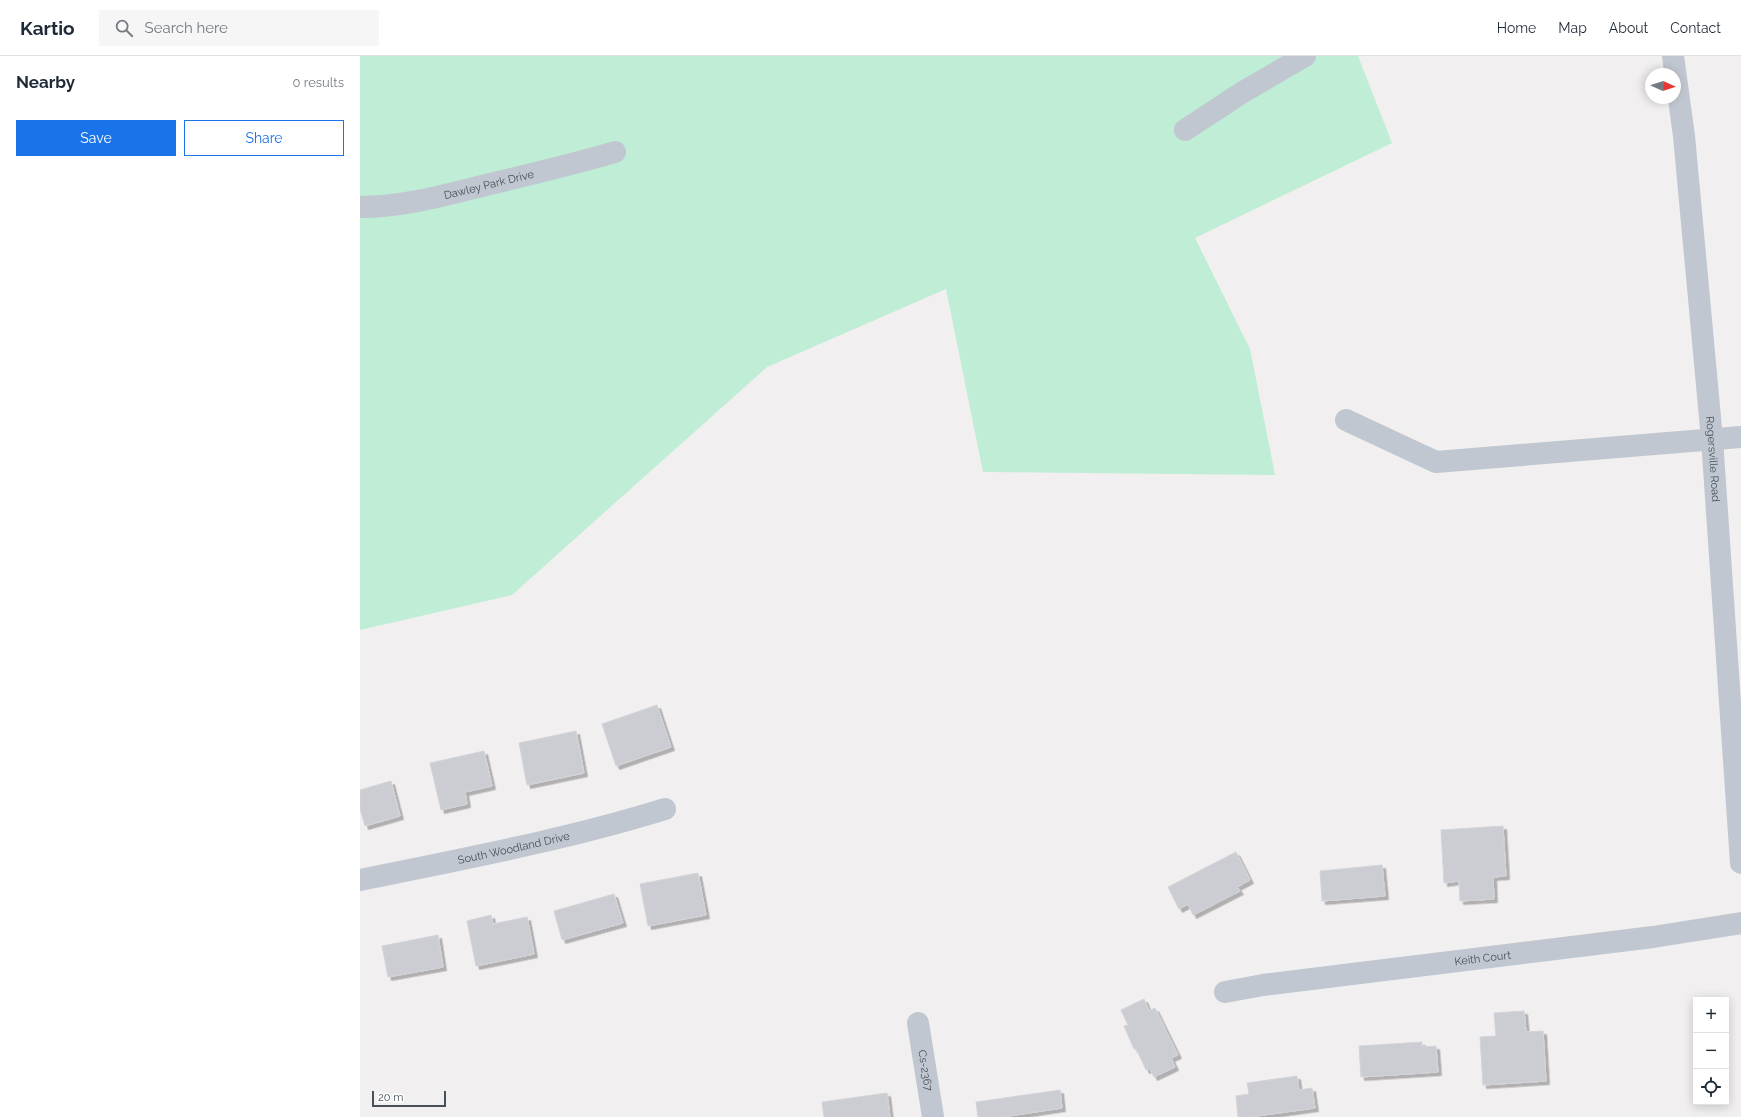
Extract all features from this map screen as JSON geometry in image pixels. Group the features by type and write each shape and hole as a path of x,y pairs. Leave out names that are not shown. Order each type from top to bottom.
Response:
{"street":[{"path":"1185,130 1243,92 1305,56"},
{"name":"Rogersville Road","path":"1673,56 1685,144 1736,710 1741,863"},
{"name":"Dawley Park Drive","path":"360,207 383,207 435,197 581,162 615,152"},
{"path":"1346,420 1436,462 1741,437"},
{"name":"South Woodland Drive","path":"360,880 524,847 620,823 665,809"},
{"name":"Keith Court","path":"1225,992 1263,985 1653,937 1741,923"},
{"name":"Cs-2367","path":"918,1023 933,1117"}],"green space":[{"path":"360,56 1358,56 1392,143 1195,238 1250,349 1275,475 983,472 946,289 767,367 512,595 360,630"}],"building":[{"path":"657,705 671,747 616,766 602,724"},
{"path":"576,731 584,773 527,785 519,743"},
{"path":"484,751 492,786 465,792 467,804 441,810 430,763"},
{"path":"391,781 400,816 365,826 360,809 360,790"},
{"path":"1503,826 1506,876 1493,877 1494,899 1460,901 1459,881 1444,883 1441,830"},
{"path":"1236,852 1250,880 1237,887 1240,891 1193,915 1188,904 1179,909 1168,887"},
{"path":"1382,865 1385,896 1322,901 1320,871"},
{"path":"698,873 706,915 648,926 640,884"},
{"path":"614,894 623,923 562,940 554,911"},
{"path":"491,915 493,924 527,917 534,954 476,966 467,921"},
{"path":"438,935 443,967 388,977 382,946"},
{"path":"1144,999 1149,1011 1155,1008 1178,1055 1171,1058 1175,1067 1154,1077 1150,1069 1146,1070 1136,1048 1134,1049 1124,1026 1128,1025 1121,1010"},
{"path":"1524,1011 1526,1032 1543,1031 1546,1081 1483,1085 1480,1037 1496,1036 1494,1013"},
{"path":"1422,1042 1422,1047 1436,1046 1438,1072 1361,1077 1359,1046"},
{"path":"1297,1076 1299,1090 1312,1088 1315,1108 1249,1117 1238,1117 1236,1096 1249,1094 1247,1083"},
{"path":"1060,1090 1062,1108 1002,1117 978,1117 976,1102"},
{"path":"887,1093 890,1117 824,1117 822,1102"}]}
